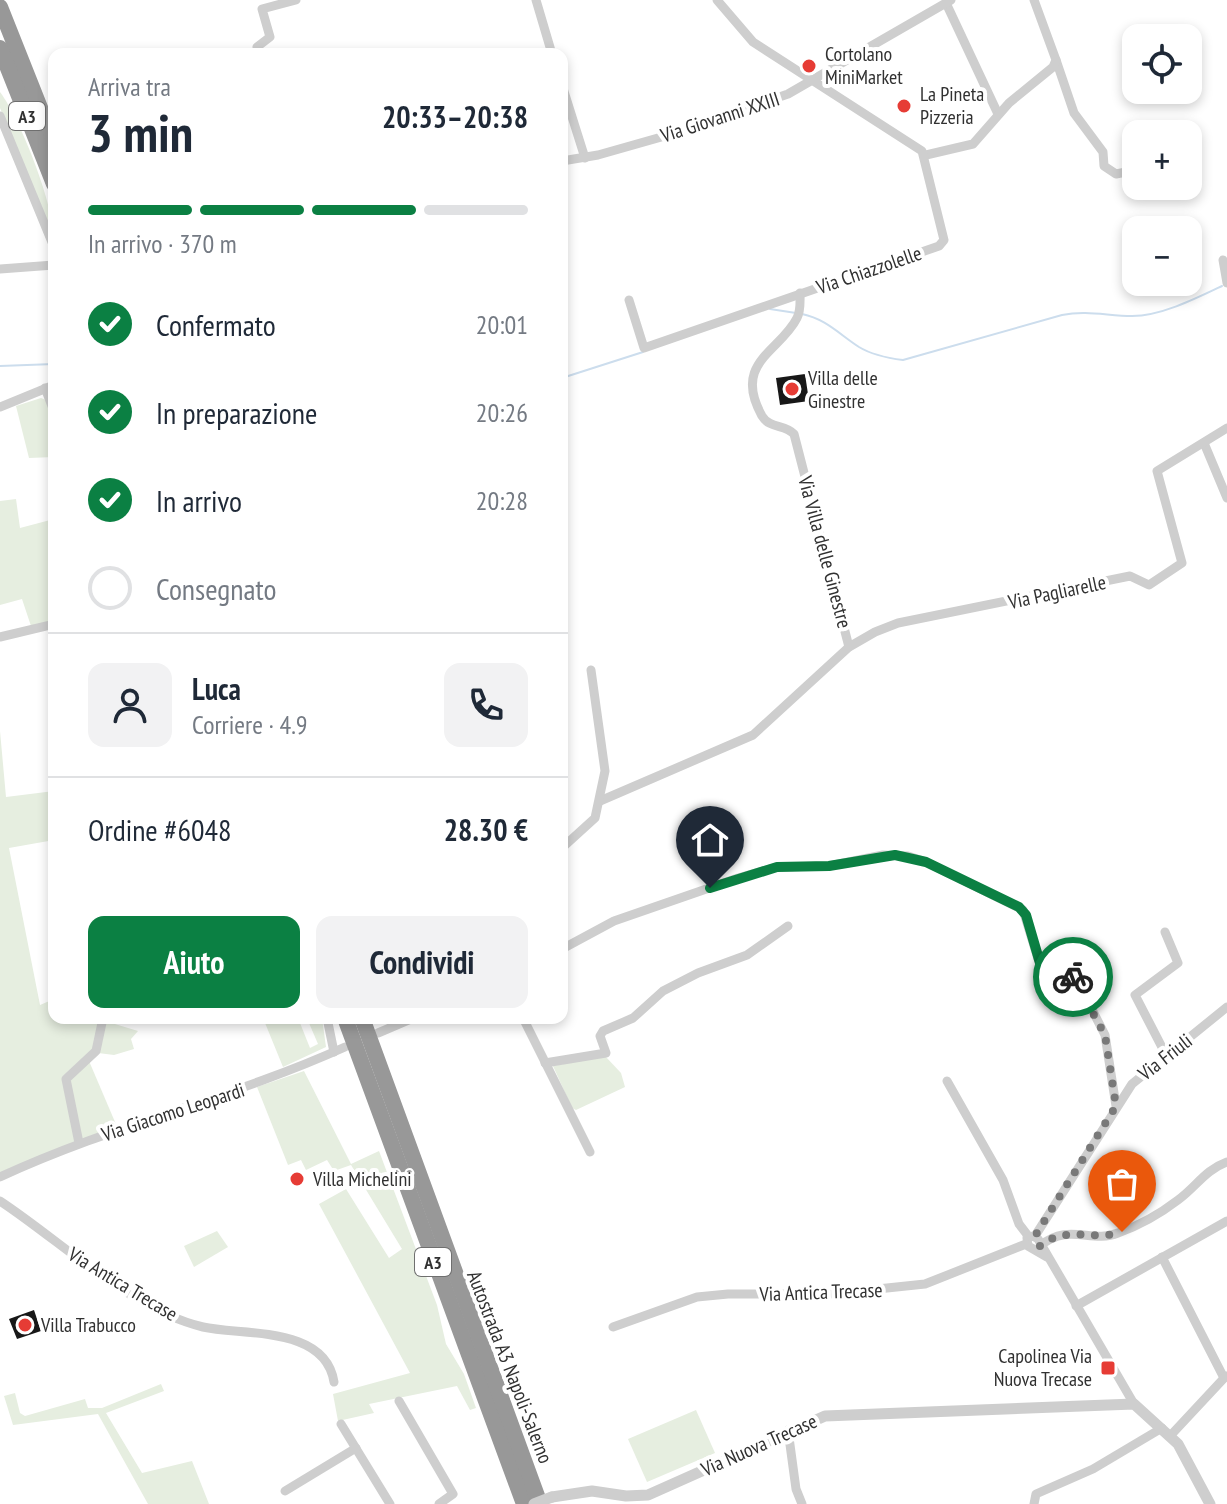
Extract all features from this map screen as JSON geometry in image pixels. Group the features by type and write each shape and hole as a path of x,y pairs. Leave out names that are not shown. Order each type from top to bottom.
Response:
{"highway":[{"name":"A3","path":"0,7 48,128"},
{"name":"A3","path":"0,48 48,169"},
{"name":"Autostrada A3 Napoli-Salerno","path":"347,1024 524,1504"},
{"name":"Autostrada A3 Napoli-Salerno","path":"364,1024 444,1251 546,1500"}],"street":[{"path":"257,48 270,37 262,9 296,0"},
{"path":"536,0 550,48"},
{"path":"717,0 753,42 906,138 926,155 973,144 998,114 1047,73 1056,60"},
{"path":"1034,0 1074,113 1103,152 1104,166 1116,174 1122,173"},
{"path":"948,2 998,114"},
{"name":"Via Giovanni XXIII","path":"568,160 585,158 761,105 815,80 948,2"},
{"path":"568,104 585,158"},
{"path":"0,116 48,232"},
{"name":"Via Chiazzolelle","path":"629,300 644,348 943,243 928,186 926,155"},
{"path":"1223,260 1227,283"},
{"path":"0,269 48,265"},
{"name":"Via Villa delle Ginestre","path":"600,801 753,735 849,647 794,434 790,429 770,425 762,415 753,381 765,354 799,313 800,293"},
{"path":"0,407 48,388"},
{"name":"Via Pagliarelle","path":"849,647 898,623 1130,576 1149,585 1182,563 1157,471 1227,428"},
{"path":"1204,443 1227,498"},
{"path":"0,637 48,625"},
{"path":"568,843 589,825 600,801 605,767 591,670"},
{"path":"568,946 614,921 777,867 829,866 883,855 908,856 1023,910 1038,959 1072,976 1105,1035 1116,1106"},
{"path":"545,1063 606,1053 600,1036 603,1031 633,1018 663,991 698,973 747,955 788,926"},
{"path":"1165,932 1178,963 1135,995 1166,1055"},
{"name":"Via Friuli","path":"1034,1242 1132,1084 1227,1007"},
{"path":"79,1143 66,1079 96,1051 102,1024"},
{"path":"328,1024 334,1052"},
{"path":"378,1033 387,1024"},
{"path":"526,1024 590,1152"},
{"name":"Via Giacomo Leopardi","path":"0,1177 79,1143 245,1090 345,1047"},
{"path":"947,1081 1003,1180 1019,1224 1047,1257 1134,1404 1167,1432 1210,1504"},
{"name":"Via Antica Trecase","path":"613,1327 697,1297 830,1294 925,1284 1057,1234 1112,1236 1177,1201 1209,1169 1227,1162"},
{"name":"Via Antica Trecase","path":"0,1201 60,1247 161,1312 205,1328 264,1332 288,1338 326,1362 334,1382"},
{"path":"1076,1306 1227,1221"},
{"path":"1034,1504 1036,1494 1167,1432 1225,1376 1162,1257"},
{"path":"399,1401 453,1494 439,1504"},
{"name":"Via Nuova Trecase","path":"534,1504 592,1491 632,1497 648,1495 825,1416 1134,1404"},
{"path":"341,1424 390,1504"},
{"path":"788,1430 796,1489 802,1504"},
{"path":"285,1491 356,1448"}],"shaded area":[{"path":"0,92 35,164 48,203 48,225 0,108"},
{"path":"41,398 46,400 48,457 29,458 16,406"},
{"path":"16,499 20,528 48,521 48,622 31,626 22,599 0,605 0,501"},
{"path":"0,731 6,797 48,792 48,841 9,848 40,1005 48,1002 48,1024 99,1024 97,1045 63,1076 76,1142 0,1175"},
{"path":"104,1024 138,1031 131,1039 134,1049 114,1055 98,1053"},
{"path":"265,1024 300,1024 310,1048 318,1044 309,1024 323,1024 326,1047 283,1067"},
{"path":"605,1056 621,1073 625,1087 576,1110 572,1108 553,1066"},
{"path":"89,1061 118,1129 82,1140 67,1081"},
{"path":"304,1071 351,1164 379,1151 437,1305 446,1344 464,1374 476,1408 470,1410 457,1386 369,1404 374,1413 338,1421 333,1394 410,1373 319,1204 346,1189 389,1258 402,1249 351,1165 334,1171 327,1160 306,1170 301,1160 288,1165 257,1087"},
{"path":"217,1231 228,1247 194,1267 184,1246"},
{"path":"161,1384 164,1391 106,1413 142,1473 192,1461 209,1504 148,1504 98,1414 13,1425 4,1396 15,1393 20,1413 25,1416 85,1399 88,1408 102,1408"},
{"path":"696,1410 715,1453 647,1482 628,1439"}],"building":[{"name":"Villa delle Ginestre","path":"805,374 809,401 780,405 776,378"},
{"name":"Villa Trabucco","path":"34,1310 41,1331 17,1339 9,1319"}],"waterway":[{"path":"802,314 825,323 869,352 903,360 1062,315 1132,316 1155,313 1222,286"},
{"path":"770,309 796,313"},
{"path":"568,376 643,352"},
{"path":"0,366 48,364"}],"way so far":[{"path":"1073,977 1105,1035 1116,1106 1035,1236 1040,1246 1057,1234 1112,1236 1122,1232"}],"place":[{"name":"Cortolano MiniMarket","path":"809,66"},
{"name":"La Pineta Pizzeria","path":"904,106"},
{"name":"Villa delle Ginestre","path":"792,389"},
{"name":"Villa Michelini","path":"297,1179"},
{"name":"Villa Trabucco","path":"25,1325"},
{"name":"Capolinea Via Nuova Trecase","path":"1108,1368"}],"route":[{"path":"710,888 777,867 829,866 883,855 908,856 1019,907 1026,915 1040,963 1073,977"}]}
